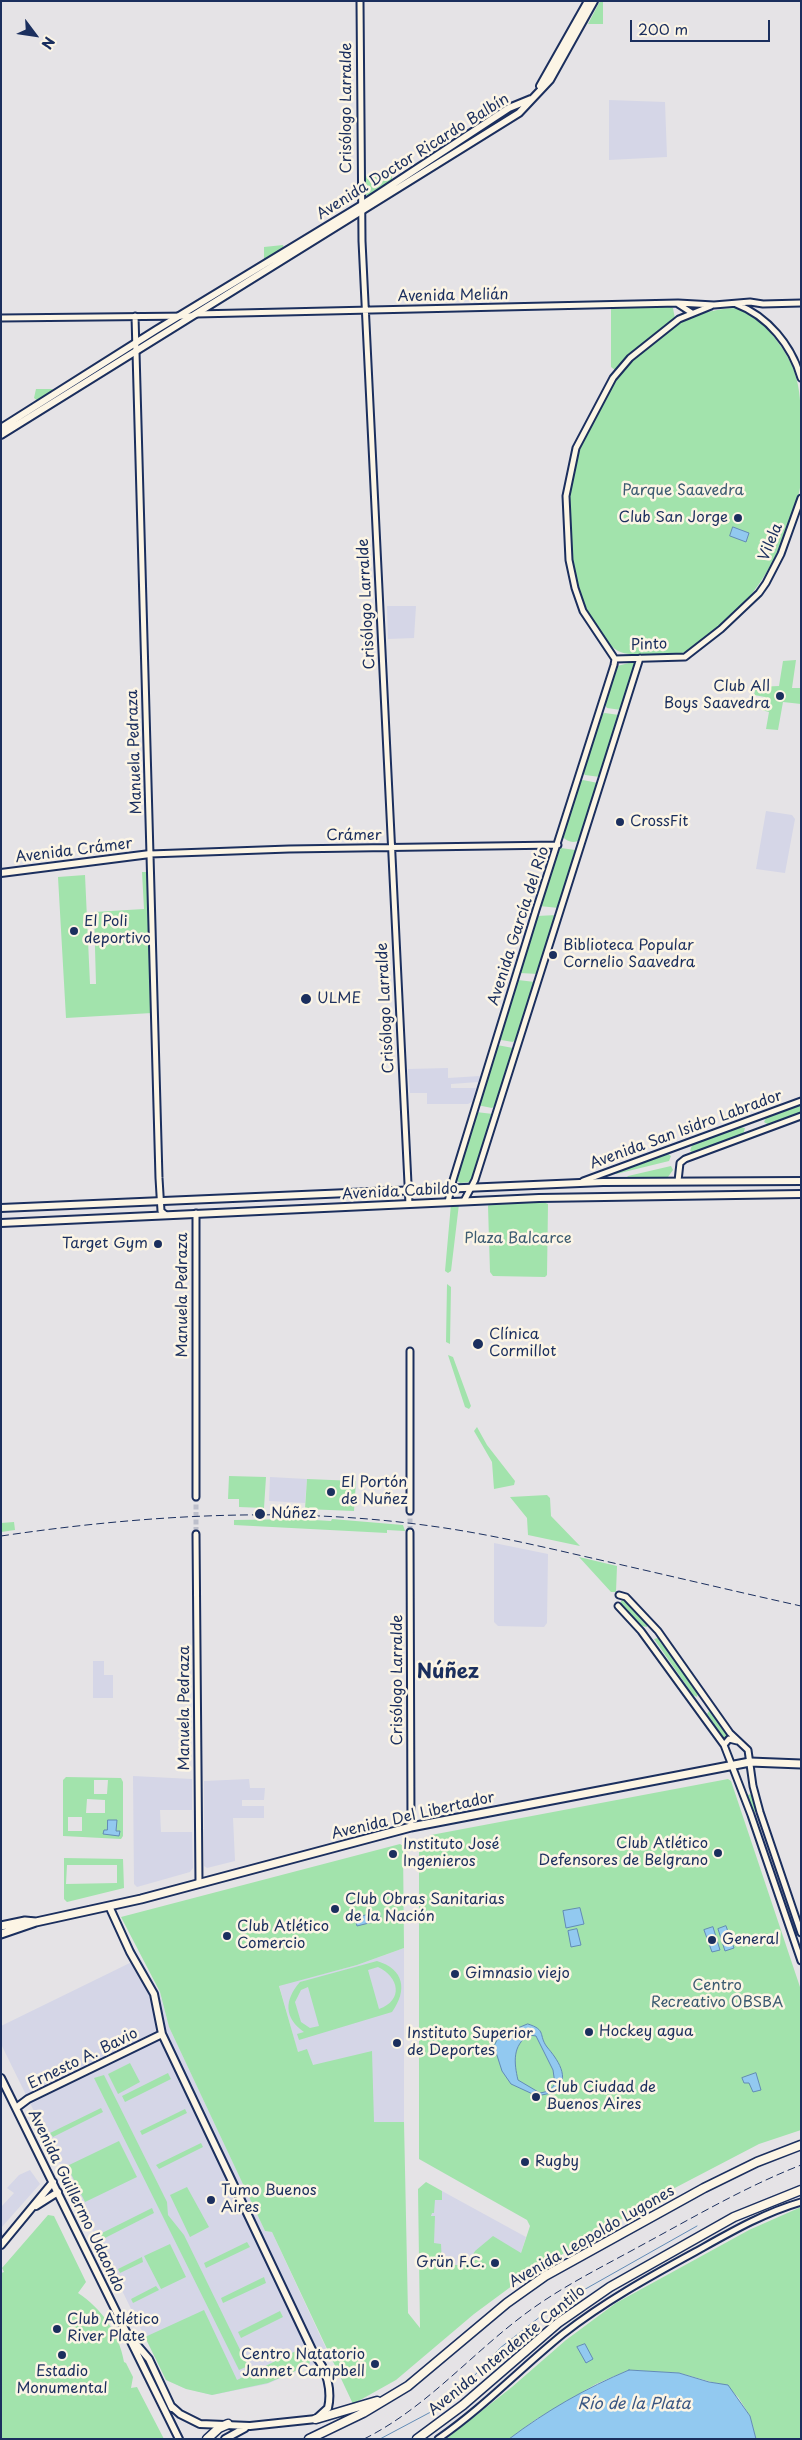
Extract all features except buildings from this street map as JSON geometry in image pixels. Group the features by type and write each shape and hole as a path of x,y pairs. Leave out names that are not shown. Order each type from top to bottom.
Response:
{"highway":[{"name":"Avenida Leopoldo Lugones","path":"309,2439 391,2397 436,2364 507,2303 546,2276 704,2188 757,2162 801,2145"},
{"name":"Avenida Intendente Cantilo","path":"417,2439 464,2405 558,2323 610,2287 734,2217 801,2190"},
{"path":"316,2418 391,2397"},
{"path":"207,2439 219,2428 228,2424"}],"main road":[{"path":"533,98 588,1"},
{"path":"533,98 550,80 594,1"},
{"name":"Avenida Doctor Ricardo Balbín","path":"1,435 519,113 533,98"},
{"name":"Avenida Doctor Ricardo Balbín","path":"1,428 136,342 361,210"},
{"name":"Avenida Crámer","path":"1,873 150,854"},
{"name":"Avenida Cabildo","path":"1,1208 580,1183 801,1180"},
{"name":"Avenida Cabildo","path":"1,1223 464,1201 614,1196 801,1194"},
{"name":"Avenida Del Libertador","path":"1,1934 36,1922 109,1906 411,1827 750,1762 801,1764"},
{"path":"109,1906 130,1952 154,1994 162,2034 315,2356 322,2364 330,2401 328,2408 316,2418 250,2426 200,2424 188,2419 171,2406"},
{"name":"Avenida Del Libertador","path":"1,1926 25,1921 36,1922"},
{"name":"Ernesto A. Bavio","path":"16,2108 28,2099 162,2034"},
{"name":"Avenida Guillermo Udaondo","path":"1,2078 179,2439"},
{"path":"36,2206 37,2201 53,2182"},
{"path":"1,2245 36,2206 58,2192"},
{"name":"Avenida Guillermo Udaondo","path":"128,2335 149,2359 176,2414"},
{"path":"227,2437 250,2426"}],"street":[{"name":"Crisólogo Larralde","path":"360,1 361,210 390,848 409,1204"},
{"name":"Avenida Melián","path":"1,318 180,316 678,303 714,305 750,302 764,304 801,303"},
{"path":"678,303 692,313"},
{"path":"736,304 758,314 789,351 801,378"},
{"path":"758,314 759,308 764,304"},
{"name":"Avenida Melián","path":"615,659 578,601 569,560 566,496 576,448 596,406 613,378 644,346 679,319 714,305"},
{"name":"Manuela Pedraza","path":"135,316 161,1211 166,1215"},
{"name":"Vilela","path":"684,657 715,634 759,593 781,554 801,498"},
{"name":"Pinto","path":"615,659 684,657"},
{"path":"464,1201 472,1187 640,658"},
{"name":"Avenida García del Río","path":"448,1202 450,1188 615,659"},
{"name":"Crámer","path":"150,854 289,849 558,845"},
{"name":"Avenida San Isidro Labrador","path":"580,1183 801,1101"},
{"name":"Avenida San Isidro Labrador","path":"678,1181 680,1163 690,1157 801,1116"},
{"name":"Manuela Pedraza","path":"196,1213 196,1498"},
{"path":"410,1351 410,1511"},
{"name":"Crisólogo Larralde","path":"410,1532 411,1827"},
{"name":"Manuela Pedraza","path":"196,1534 199,1883"},
{"path":"619,1595 626,1597 658,1631 738,1741 748,1750 753,1786 801,1933"},
{"path":"618,1606 641,1631 729,1754 731,1766 742,1789 801,1961"},
{"path":"724,1745 729,1739 738,1741"},
{"path":"742,1789 748,1791 753,1786"},
{"name":"Avenida Intendente Cantilo","path":"438,2439 562,2334 605,2304 652,2275 732,2231 801,2202"}],"shaded area":[{"path":"609,100 665,102 667,157 609,160"},
{"path":"387,606 416,606 414,638 388,639"},
{"path":"766,811 792,815 795,819 785,873 756,869"},
{"path":"448,1068 448,1078 480,1076 478,1082 451,1084 451,1088 476,1088 472,1102 468,1104 427,1104 427,1093 410,1093 408,1069"},
{"path":"270,1477 307,1479 305,1503 269,1501"},
{"path":"494,1543 548,1554 547,1623 544,1627 498,1626 494,1622"},
{"path":"93,1661 104,1661 104,1675 113,1675 113,1698 93,1698"},
{"path":"133,1776 192,1779 192,1810 160,1810 161,1832 192,1832 193,1868 190,1872 137,1887 134,1884"},
{"path":"249,1779 250,1788 265,1788 264,1800 242,1800 242,1806 264,1806 264,1818 233,1818 235,1861 207,1868 204,1866 204,1781"},
{"path":"404,1948 404,2122 374,2123 298,2053 279,1985 357,1965"},
{"path":"140,1958 160,1993 169,2027 265,2231 272,2232 330,2357 267,2384 212,2395 184,2388 166,2380 1,2044 1,2026"},
{"path":"30,2170 40,2184 1,2228 1,2207 14,2193 7,2188 19,2175"},
{"path":"442,2191 526,2237 521,2253 475,2251 467,2264 463,2262 457,2265 441,2265 441,2244 434,2244 431,2213 434,2213 434,2200 442,2200"}],"green space":[{"path":"600,1 603,1 603,24 588,24"},
{"path":"392,175 392,180 368,196 364,194 363,176"},
{"path":"283,245 284,248 267,260 264,259 264,247"},
{"path":"670,306 673,308 675,319 649,338 615,370 611,367 611,309"},
{"name":"Parque Saavedra","path":"736,308 754,317 769,331 787,356 797,379 800,404 800,489 786,534 766,573 752,594 726,622 693,648 673,655 628,654 618,651 606,641 590,616 580,593 572,562 568,528 568,507 573,474 584,440 599,407 619,376 643,349 671,328 702,314"},
{"path":"36,389 53,390 38,401 34,398"},
{"name":"Club All Boys Saavedra","path":"796,660 792,688 801,688 801,704 783,702 778,730 766,729 769,712 762,710 765,697 754,695 756,687 779,686 783,661"},
{"path":"633,662 636,665 621,710 607,708 605,705 617,666"},
{"path":"602,714 619,715 620,717 600,777 585,775 583,773"},
{"path":"580,781 598,783 581,839 571,842 563,837"},
{"path":"561,848 575,850 576,853 559,908 539,906 558,851"},
{"path":"142,872 147,872 152,1013 66,1018 58,877 85,875 90,984 96,984 94,912 144,909"},
{"path":"557,915 538,974 520,973 537,916"},
{"path":"518,980 535,982 517,1038 513,1042 501,1040 499,1037"},
{"path":"497,1045 513,1048 496,1105 492,1108 477,1105"},
{"path":"801,1104 801,1113 769,1125 764,1122 767,1116"},
{"path":"476,1112 493,1114 473,1179 471,1182 460,1183 455,1179"},
{"path":"739,1127 745,1128 743,1135 694,1153 690,1151 692,1145"},
{"path":"667,1153 671,1156 669,1161 616,1174 616,1172"},
{"path":"671,1166 673,1170 668,1177 625,1179 628,1176"},
{"name":"Plaza Balcarce","path":"541,1201 548,1204 547,1275 545,1277 493,1276 490,1272 488,1206 491,1202"},
{"path":"451,1204 459,1204 451,1271 448,1273 445,1271"},
{"path":"447,1284 451,1287 450,1344 446,1342"},
{"path":"448,1355 453,1357 471,1406 469,1409 465,1407"},
{"path":"477,1427 487,1445 515,1481 514,1485 494,1489 492,1462 474,1431"},
{"path":"229,1476 266,1477 264,1508 239,1507 239,1499 228,1499"},
{"name":"El Portón de Nuñez","path":"307,1479 356,1481 354,1511 305,1509"},
{"path":"547,1495 550,1498 551,1516 580,1546 528,1535 527,1518 510,1497"},
{"path":"298,1519 331,1521 332,1519 403,1525 405,1531 387,1530 387,1533 234,1525 234,1520"},
{"path":"14,1522 15,1530 1,1532 1,1523"},
{"path":"579,1557 617,1566 616,1592 611,1592"},
{"path":"624,1599 647,1623 647,1627 642,1626 621,1604 621,1601"},
{"path":"658,1638 698,1693 697,1697 693,1695 654,1639"},
{"path":"709,1711 728,1737 724,1738 707,1714"},
{"path":"66,1777 121,1778 123,1782 123,1836 121,1839 63,1836 63,1780","holes":["94,1780 108,1780 107,1794 94,1794","87,1799 105,1800 105,1813 86,1813","68,1817 82,1817 82,1831 68,1831"]},
{"name":"Centro Recreativo OBSBA","path":"728,1779 731,1781 801,1990 801,2130 759,2144 669,2191 524,2277 474,2314 396,2380 353,2404 272,2232 265,2231 169,2027 160,1992 121,1917 400,1844 403,1846 404,1948 357,1965 279,1986 298,2052 307,2049 313,2065 372,2051 374,2122 404,2122 408,2313 420,2328 418,2189 426,2182 442,2191 442,2200 435,2200 434,2213 431,2216 435,2216 434,2243 441,2244 442,2265 457,2265 463,2262 467,2264 475,2251 493,2236 521,2253 530,2226 527,2220 419,2159 419,1852 429,1845 431,1835"},
{"path":"753,1794 757,1811 752,1813 747,1795"},
{"path":"64,1858 123,1859 124,1888 67,1902 64,1899","holes":["67,1865 117,1865 117,1883 66,1884"]},
{"path":"377,1961 393,1969 401,1981 401,1988 397,2004 392,2012 299,2040 297,2034 304,2032 297,2027 288,2009 291,1995 300,1982","holes":["378,1967 391,1977 396,1988 392,2000 379,2009 368,1970","308,1987 319,2026 310,2028 301,2022 295,2002 301,1990"]},
{"path":"130,2063 140,2082 118,2094 108,2074"},
{"path":"168,2073 171,2079 125,2102 122,2096"},
{"path":"104,2075 167,2202 168,2215 184,2235 248,2366 239,2370 94,2078"},
{"path":"101,2108 103,2112 53,2137 50,2133"},
{"path":"185,2109 187,2113 142,2135 140,2131"},
{"path":"119,2141 137,2177 85,2202 67,2166"},
{"path":"201,2143 203,2147 159,2169 156,2165"},
{"path":"187,2187 209,2227 190,2237 170,2195"},
{"path":"801,2207 801,2439 756,2439 750,2416 738,2397 726,2386 679,2373 629,2370 596,2384 535,2420 509,2439 446,2439 512,2387 566,2340 616,2303 749,2230"},
{"path":"152,2208 154,2213 103,2239 100,2234"},
{"name":"Club Atlético River Plate","path":"48,2215 54,2216 86,2282 78,2293 95,2306 114,2332 122,2351 124,2362 133,2377 131,2388 137,2387 164,2439 1,2439 1,2273 4,2272 2,2268"},
{"path":"247,2242 250,2247 206,2268 204,2263"},
{"path":"170,2244 186,2277 161,2289 144,2256"},
{"path":"142,2257 143,2262 120,2273 118,2269"},
{"path":"264,2277 266,2283 223,2303 221,2298"},
{"path":"156,2286 159,2290 133,2303 131,2299"},
{"path":"204,2310 237,2380 302,2348 310,2361 309,2365 268,2383 212,2395 186,2389 166,2380 145,2337"},
{"path":"280,2311 283,2317 241,2338 238,2332"}],"water":[{"path":"733,527 749,533 746,542 730,536"},
{"path":"108,1820 117,1820 116,1831 120,1831 119,1836 103,1834 104,1830 107,1830"},
{"path":"580,1908 584,1924 566,1928 563,1911"},
{"path":"379,1912 381,1920 357,1926 355,1918"},
{"path":"726,1926 734,1948 725,1951 718,1929"},
{"name":"General","path":"713,1927 720,1950 712,1952 704,1930"},
{"path":"577,1929 581,1945 571,1947 568,1931"},
{"path":"528,2024 538,2028 544,2043 561,2068 562,2080 556,2092 537,2096 511,2084 502,2071 494,2046 499,2036","holes":["529,2035 536,2036 553,2070 555,2084 549,2091 540,2093 518,2080 515,2061 517,2049 523,2039"]},
{"path":"756,2073 761,2090 753,2092 749,2083 744,2083 742,2078"},
{"path":"585,2344 593,2359 586,2363 577,2347"},
{"name":"Río de la Plata","path":"629,2370 679,2373 709,2382 728,2385 750,2416 756,2439 509,2439 567,2401 597,2384"}],"waterway":[{"path":"380,2439 442,2406 500,2348 550,2309 697,2226"}],"tunnel":[{"path":"196,1497 196,1534"},
{"path":"410,1511 410,1532"}],"railway":[{"path":"1,1536 162,1518 270,1515 378,1520 451,1529 509,1540 801,1606"},
{"path":"364,2439 408,2412 428,2397 525,2314 567,2286 720,2203 801,2165"}],"place":[{"name":"Club San Jorge","path":"738,518"},
{"name":"Club All Boys Saavedra","path":"780,696"},
{"name":"CrossFit","path":"620,822"},
{"name":"El Poli deportivo","path":"74,931"},
{"name":"Biblioteca Popular Cornelio Saavedra","path":"553,955"},
{"name":"ULME","path":"306,999"},
{"name":"Target Gym","path":"158,1244"},
{"name":"Clínica Cormillot","path":"478,1344"},
{"name":"El Portón de Nuñez","path":"331,1492"},
{"name":"Núñez","path":"260,1514"},
{"name":"Club Atlético Defensores de Belgrano","path":"718,1853"},
{"name":"Instituto José Ingenieros","path":"393,1854"},
{"name":"Club Obras Sanitarias de la Nación","path":"335,1909"},
{"name":"Club Atlético Comercio","path":"227,1936"},
{"name":"General","path":"712,1940"},
{"name":"Gimnasio viejo","path":"455,1974"},
{"name":"Hockey agua","path":"589,2032"},
{"name":"Instituto Superior de Deportes","path":"397,2043"},
{"name":"Club Ciudad de Buenos Aires","path":"536,2097"},
{"name":"Rugby","path":"525,2162"},
{"name":"Tumo Buenos Aires","path":"211,2200"},
{"name":"Grün F.C.","path":"495,2263"},
{"name":"Club Atlético River Plate","path":"57,2329"},
{"name":"Estadio Monumental","path":"62,2355"},
{"name":"Centro Natatorio Jannet Campbell","path":"375,2364"}],"district":[{"name":"Núñez","path":"448,1672"}]}
